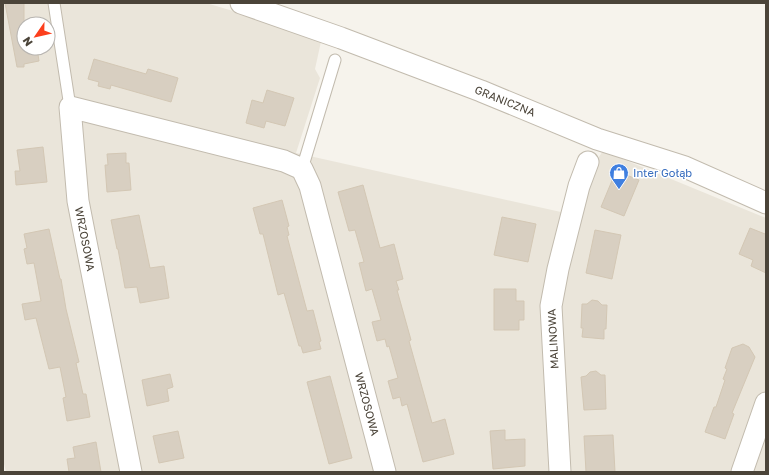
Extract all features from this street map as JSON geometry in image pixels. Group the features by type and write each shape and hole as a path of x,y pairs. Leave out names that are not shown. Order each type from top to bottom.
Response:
{"street":[{"name":"GRANICZNA","path":"241,3 342,38 474,88 597,139 685,167 766,203"},
{"path":"70,107 284,161 302,169"},
{"name":"WRZOSOWA","path":"70,107 78,201 131,472"},
{"name":"MALINOWA","path":"560,472 551,306 558,269 579,186 588,162"},
{"name":"WRZOSOWA","path":"302,169 310,186 385,472"},
{"path":"742,472 766,402"}],"lane":[{"name":"WRZOSOWA","path":"54,3 70,107"},
{"path":"302,169 335,60"}],"shaded area":[{"path":"3,3 206,3 322,37 315,69 320,78 296,153 561,212 603,151 766,218 766,472 6,472 3,460"}],"building":[{"path":"5,3 24,3 24,16 16,16 16,56 38,56 39,61 24,64 24,67 17,67"},
{"path":"94,59 146,74 148,69 178,78 171,102 111,85 110,89 98,86 99,82 88,79"},
{"path":"267,90 294,98 285,126 266,121 264,128 246,123 252,100 263,103"},
{"path":"43,147 47,182 16,185 15,171 20,171 17,150"},
{"path":"126,153 126,163 129,163 131,190 107,192 105,165 108,165 107,154"},
{"path":"616,171 639,180 624,216 601,207"},
{"path":"363,185 380,248 394,244 403,279 396,281 399,290 397,290 411,340 409,341 432,423 445,419 454,454 423,462 407,404 402,406 400,397 393,399 388,381 398,378 389,346 387,347 385,339 377,341 372,322 381,320 372,289 366,291 359,263 364,262 355,230 349,231 338,192"},
{"path":"282,200 289,226 287,227 289,235 287,236 307,311 313,310 321,341 319,342 321,349 303,353 301,346 299,346 284,293 278,295 263,234 260,234 253,208"},
{"path":"139,215 150,268 164,266 169,298 140,303 137,287 125,288 111,220"},
{"path":"502,217 536,224 528,262 494,255"},
{"path":"750,228 765,234 766,231 766,273 751,266 753,260 739,254"},
{"path":"49,229 79,362 76,363 83,394 86,394 90,417 67,421 63,398 66,397 60,367 49,369 36,318 25,320 22,304 41,301 34,263 27,264 24,249 27,248 24,234"},
{"path":"595,230 621,235 612,279 586,273"},
{"path":"494,289 516,289 516,301 524,301 524,320 519,320 519,330 494,330"},
{"path":"592,300 598,301 602,305 607,305 604,339 582,337 582,304 587,304"},
{"path":"743,344 749,347 755,357 732,413 734,414 725,439 705,432 714,407 716,407 725,380 723,379 727,369 725,368 732,348"},
{"path":"596,371 601,375 605,375 606,409 584,410 581,377 586,376 590,372"},
{"path":"170,374 173,387 167,389 169,401 147,406 142,380"},
{"path":"330,376 352,458 329,464 307,382"},
{"path":"505,430 505,440 525,439 525,466 493,469 490,431"},
{"path":"178,431 184,458 159,463 153,436"},
{"path":"613,435 615,472 586,472 584,436"},
{"path":"96,442 101,472 69,472 67,459 75,458 73,447"}],"place":[{"name":"Inter Gołąb","path":"619,190"}]}
